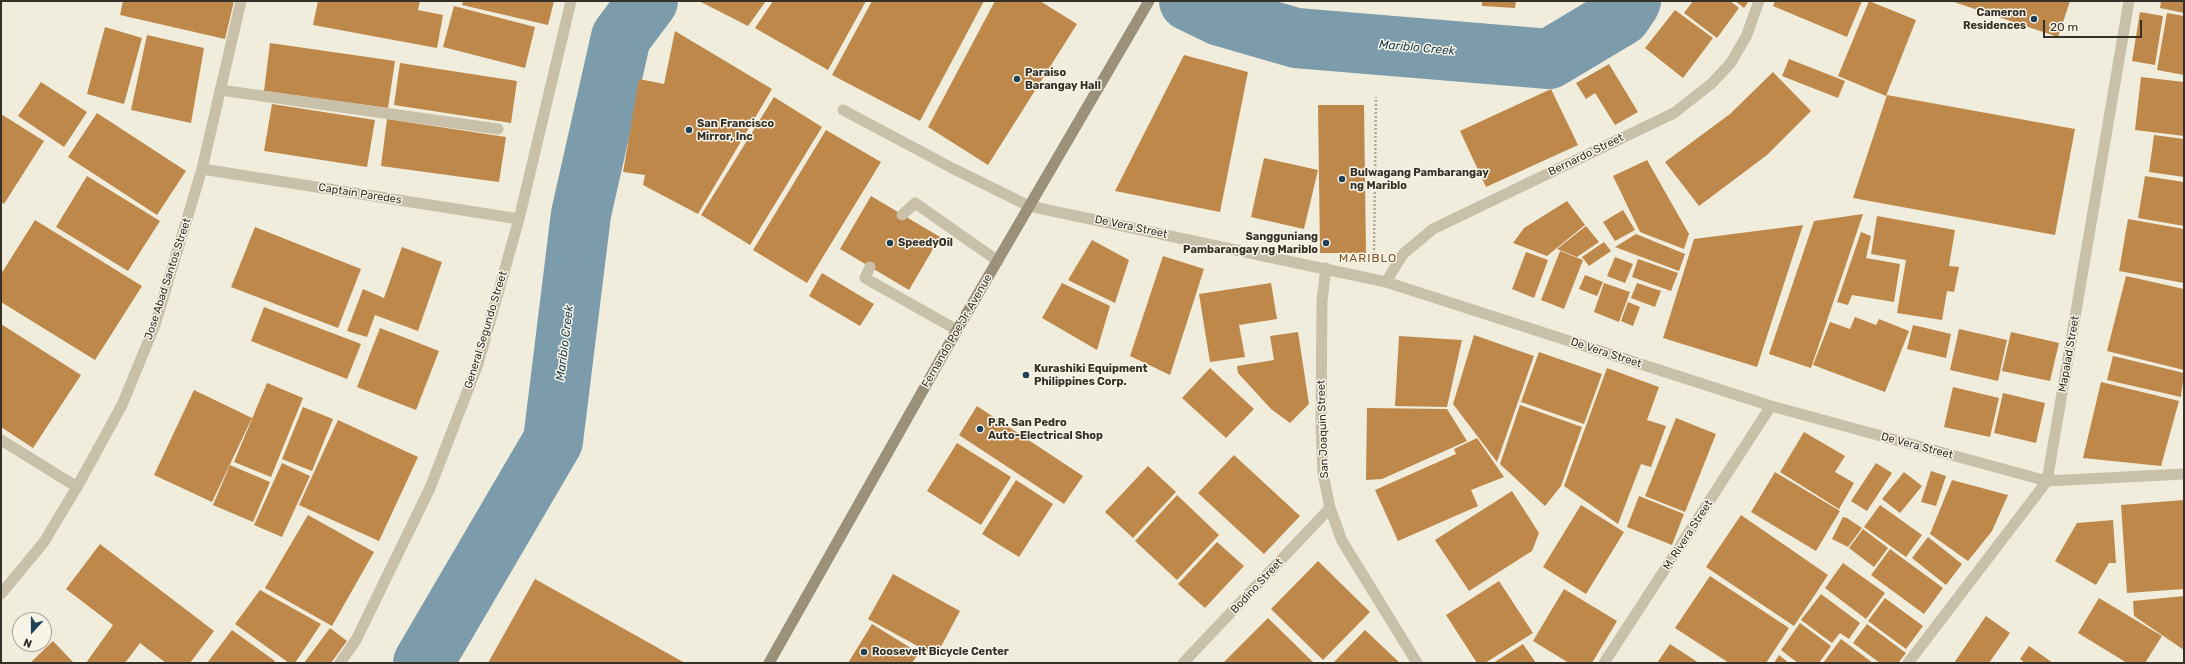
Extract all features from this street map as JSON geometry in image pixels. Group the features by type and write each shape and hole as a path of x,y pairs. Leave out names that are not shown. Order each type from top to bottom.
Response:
{"main road":[{"name":"Fernando Poe Jr. Avenue","path":"769,663 957,330 1149,1"}],"street":[{"name":"Jose Abad Santos Street","path":"1,594 44,542 77,487 122,404 155,325 202,169 241,1"},
{"name":"General Segundo Street","path":"340,663 356,640 430,488 478,364 519,219 571,1"},
{"name":"Bernardo Street","path":"1386,282 1403,254 1433,229 1674,113 1711,84 1730,64 1746,37 1759,1"},
{"name":"Mapalad Street","path":"1908,663 2047,481 2129,1"},
{"path":"220,90 498,130"},
{"name":"De Vera Street","path":"843,110 952,168 1029,206 1326,268 1386,282 1771,406 2047,481 2184,474"},
{"name":"Captain Paredes","path":"202,169 519,219"},
{"path":"902,215 915,203 998,261"},
{"path":"870,267 865,278 957,330"},
{"name":"San Joaquin Street","path":"1326,268 1322,300 1321,422 1323,473 1330,508 1342,541 1417,663"},
{"name":"M. Rivera Street","path":"1604,663 1771,406"},
{"path":"1,440 77,487"},
{"name":"Bodino Street","path":"1184,663 1330,508"}],"path":[{"path":"1373,279 1376,97"}],"building":[{"path":"123,1 234,1 225,39 120,15"},
{"path":"318,1 420,1 418,10 443,15 437,48 313,25"},
{"path":"463,1 554,1 548,25 462,5"},
{"path":"699,1 766,1 748,26"},
{"path":"773,1 866,1 828,70 755,28"},
{"path":"872,1 984,1 920,121 832,75"},
{"path":"995,1 1040,1 1077,24 988,165 928,127"},
{"path":"1482,1 1516,1 1515,8 1482,6"},
{"path":"1693,1 1730,1 1739,8 1717,38 1684,13"},
{"path":"1735,1 1749,1 1744,8"},
{"path":"1775,1 1862,1 1847,37 1773,6"},
{"path":"1869,1 1916,20 1886,96 1838,76"},
{"name":"Cameron Residences","path":"1951,1 2070,1 2058,37"},
{"path":"2161,1 2184,1 2184,13 2160,8"},
{"path":"454,6 535,27 525,68 443,47"},
{"path":"1675,10 1713,38 1683,78 1645,48"},
{"path":"2140,12 2163,16 2155,65 2132,61"},
{"path":"2167,13 2184,16 2184,75 2157,70"},
{"path":"105,27 142,38 124,104 87,94"},
{"name":"San Francisco Mirror, Inc","path":"675,31 772,89 698,214 643,185 645,175 623,172 639,79 664,84"},
{"path":"147,35 204,48 191,123 131,110"},
{"path":"270,43 395,61 388,108 264,91"},
{"path":"1184,55 1248,72 1220,212 1115,191"},
{"path":"1789,59 1845,81 1838,98 1782,76"},
{"path":"400,63 517,81 511,123 394,105"},
{"path":"1609,64 1638,112 1615,125 1595,93 1586,99 1576,83"},
{"path":"1773,72 1811,111 1767,155 1699,206 1665,162 1730,114"},
{"path":"2141,77 2184,82 2184,136 2135,130"},
{"path":"41,82 87,112 64,147 18,116"},
{"path":"1551,89 1578,145 1486,187 1460,131"},
{"path":"1887,95 2075,129 2055,235 1853,198"},
{"path":"774,97 822,127 750,245 701,215"},
{"path":"272,104 375,120 367,167 264,151"},
{"name":"Bulwagang Pambarangay ng Mariblo","path":"1318,105 1364,105 1366,253 1320,253"},
{"path":"97,113 186,171 157,215 68,157"},
{"path":"1,114 44,141 4,204 1,202"},
{"path":"387,119 506,137 499,182 381,166"},
{"path":"826,130 881,162 807,283 753,250"},
{"path":"2154,135 2184,139 2184,177 2149,172"},
{"path":"1264,158 1318,170 1304,229 1251,217"},
{"path":"1647,160 1689,234 1684,249 1640,232 1613,176"},
{"path":"87,176 160,221 128,271 56,227"},
{"path":"2145,176 2184,182 2184,226 2138,218"},
{"name":"SpeedyOil","path":"871,196 940,237 909,290 840,249"},
{"path":"1567,201 1585,225 1547,256 1513,243 1524,228"},
{"path":"1623,210 1635,230 1615,241 1603,222"},
{"path":"1863,214 1811,368 1769,354 1814,221"},
{"path":"1877,216 1955,230 1949,266 1959,267 1954,292 1947,291 1942,320 1897,313 1906,260 1871,254"},
{"path":"2128,219 2184,229 2184,283 2119,271"},
{"path":"35,220 142,286 95,360 1,302 1,274"},
{"path":"1803,225 1757,367 1663,338 1694,239"},
{"path":"1586,226 1599,242 1577,257 1557,249"},
{"path":"255,227 361,269 338,328 231,287"},
{"path":"1861,232 1871,236 1866,258 1900,264 1894,302 1852,295 1848,305 1837,302"},
{"path":"1636,234 1685,254 1679,271 1615,247"},
{"path":"1092,240 1129,260 1115,303 1068,280"},
{"path":"1604,242 1611,251 1589,266 1582,257"},
{"path":"402,247 442,262 418,331 375,315 367,337 347,331 363,289 384,298"},
{"path":"1560,251 1583,260 1564,309 1541,300"},
{"path":"1526,252 1548,260 1534,298 1512,289"},
{"path":"1163,256 1204,269 1170,375 1130,356"},
{"path":"1615,257 1633,264 1625,283 1607,276"},
{"path":"1638,259 1678,273 1671,291 1632,277"},
{"path":"822,273 874,304 860,326 809,296"},
{"path":"1585,275 1603,282 1597,296 1579,289"},
{"path":"2126,276 2184,289 2184,370 2107,351"},
{"path":"1062,283 1110,306 1097,350 1042,318"},
{"path":"1271,283 1277,319 1239,325 1245,357 1210,362 1199,294"},
{"path":"1604,283 1630,292 1619,322 1594,312"},
{"path":"1637,283 1661,291 1655,307 1631,298"},
{"path":"1628,302 1640,307 1633,326 1621,321"},
{"path":"264,307 361,344 347,379 251,341"},
{"path":"1855,317 1876,325 1879,319 1909,331 1885,392 1813,365 1830,322 1850,329"},
{"path":"1,324 81,375 33,448 1,427"},
{"path":"1913,325 1951,334 1946,358 1907,349"},
{"path":"380,328 439,351 416,410 357,387"},
{"path":"1959,329 2007,340 1998,381 1950,370"},
{"path":"1298,332 1309,404 1290,423 1271,409 1238,373 1237,366 1274,360 1270,336"},
{"path":"2011,332 2059,343 2050,381 2002,371"},
{"path":"1474,335 1534,356 1497,462 1453,404"},
{"path":"1399,336 1462,340 1447,407 1395,406"},
{"path":"1539,352 1602,374 1584,424 1521,402"},
{"path":"2113,356 2184,373 2181,397 2107,380"},
{"path":"1210,368 1254,409 1226,438 1182,398"},
{"path":"1607,368 1659,387 1647,420 1666,426 1651,467 1641,464 1618,524 1564,486"},
{"path":"2101,382 2179,401 2161,466 2083,458"},
{"path":"267,383 303,398 271,477 234,462"},
{"path":"1953,387 1999,398 1990,437 1944,427"},
{"path":"194,390 252,418 212,502 154,475"},
{"path":"2003,393 2045,403 2036,443 1994,433"},
{"path":"1520,405 1582,427 1561,486 1545,506 1500,464"},
{"path":"977,406 1083,476 1064,504 959,435"},
{"path":"303,407 333,419 312,471 282,459"},
{"path":"1367,408 1447,409 1467,441 1382,479 1366,480"},
{"path":"1676,418 1716,434 1685,512 1645,496"},
{"path":"338,420 418,457 379,541 299,505"},
{"path":"1804,432 1845,456 1835,472 1854,483 1839,509 1780,472"},
{"path":"1477,438 1504,477 1471,490 1478,506 1398,541 1375,490 1456,454 1454,449"},
{"path":"957,443 1011,477 981,525 927,491"},
{"path":"1234,455 1300,516 1264,554 1198,493"},
{"path":"282,463 310,476 282,537 254,525"},
{"path":"1876,463 1892,473 1867,511 1851,501"},
{"path":"230,465 270,482 253,522 213,505"},
{"path":"1148,466 1176,492 1133,538 1105,512"},
{"path":"1931,471 1946,476 1936,506 1921,502"},
{"path":"1775,472 1840,511 1816,551 1751,512"},
{"path":"1904,472 1922,486 1900,513 1882,499"},
{"path":"1016,480 1053,504 1019,557 982,534"},
{"path":"1952,480 2008,495 1992,531 1968,561 1930,534"},
{"path":"1512,491 1539,533 1532,551 1469,591 1435,540"},
{"path":"1177,495 1219,535 1177,580 1135,541"},
{"path":"1639,496 1684,514 1672,545 1627,527"},
{"path":"2184,500 2184,589 2127,593 2121,505"},
{"path":"1581,505 1624,532 1586,594 1543,567"},
{"path":"1880,505 1922,535 1906,557 1864,527"},
{"path":"308,515 374,552 332,626 265,588"},
{"path":"1741,515 1828,575 1794,626 1706,567"},
{"path":"1843,517 1862,528 1848,547 1832,539"},
{"path":"2113,520 2116,563 2109,563 2096,585 2055,561 2077,523"},
{"path":"1863,529 1888,548 1874,567 1849,548"},
{"path":"1928,537 1962,564 1946,585 1912,558"},
{"path":"1217,542 1244,566 1205,608 1178,584"},
{"path":"100,544 214,631 190,663 166,663 140,643 125,663 86,663 113,625 66,589"},
{"path":"1890,549 1943,588 1924,614 1871,575"},
{"path":"1318,561 1370,612 1323,660 1271,609"},
{"path":"1843,563 1885,593 1866,619 1825,588"},
{"path":"893,574 960,611 936,656 868,619"},
{"path":"1710,576 1789,628 1766,663 1729,663 1675,628"},
{"path":"535,579 685,663 488,663"},
{"path":"1499,581 1533,633 1485,663 1477,663 1446,615"},
{"path":"1564,589 1617,621 1592,663 1569,663 1533,641"},
{"path":"260,590 321,624 295,663 289,663 235,624"},
{"path":"1821,594 1860,623 1849,639 1840,633 1832,643 1801,620"},
{"path":"2184,596 2184,650 2134,616 2133,601"},
{"path":"1885,598 1923,626 1906,649 1868,621"},
{"path":"2099,598 2162,636 2145,663 2127,663 2078,633"},
{"path":"1986,616 2010,633 1989,663 1954,663"},
{"path":"1268,618 1314,663 1223,663"},
{"path":"1800,623 1831,646 1819,663 1798,663 1781,650"},
{"path":"872,624 919,653 912,663 848,663"},
{"path":"1867,624 1906,653 1898,663 1880,663 1853,643"},
{"path":"330,628 347,641 331,663 304,663"},
{"path":"232,630 275,661 274,663 207,663"},
{"path":"1365,630 1400,663 1333,663"},
{"path":"1841,639 1873,663 1823,663"},
{"path":"53,641 74,663 30,663 42,652 52,652"},
{"path":"1523,644 1536,663 1493,663"},
{"path":"1670,644 1699,663 1657,663"},
{"path":"2029,646 2053,663 2025,663 2020,659"},
{"path":"1779,655 1789,663 1774,663"}],"waterway":[{"name":"Mariblo Creek","path":"423,663 553,441 581,214 621,37 648,1"},
{"name":"Mariblo Creek","path":"1189,1 1220,16 1296,38 1549,59 1621,16 1631,1"}],"place":[{"name":"Cameron Residences","path":"2034,19"},
{"name":"Paraiso Barangay Hall","path":"1017,79"},
{"name":"San Francisco Mirror, Inc","path":"689,130"},
{"name":"Bulwagang Pambarangay ng Mariblo","path":"1342,179"},
{"name":"SpeedyOil","path":"890,243"},
{"name":"Sangguniang Pambarangay ng Mariblo","path":"1326,243"},
{"name":"Kurashiki Equipment Philippines Corp.","path":"1026,375"},
{"name":"P.R. San Pedro Auto-Electrical Shop","path":"980,429"},
{"name":"Roosevelt Bicycle Center","path":"864,652"}],"district":[{"name":"MARIBLO","path":"1368,259"}]}
